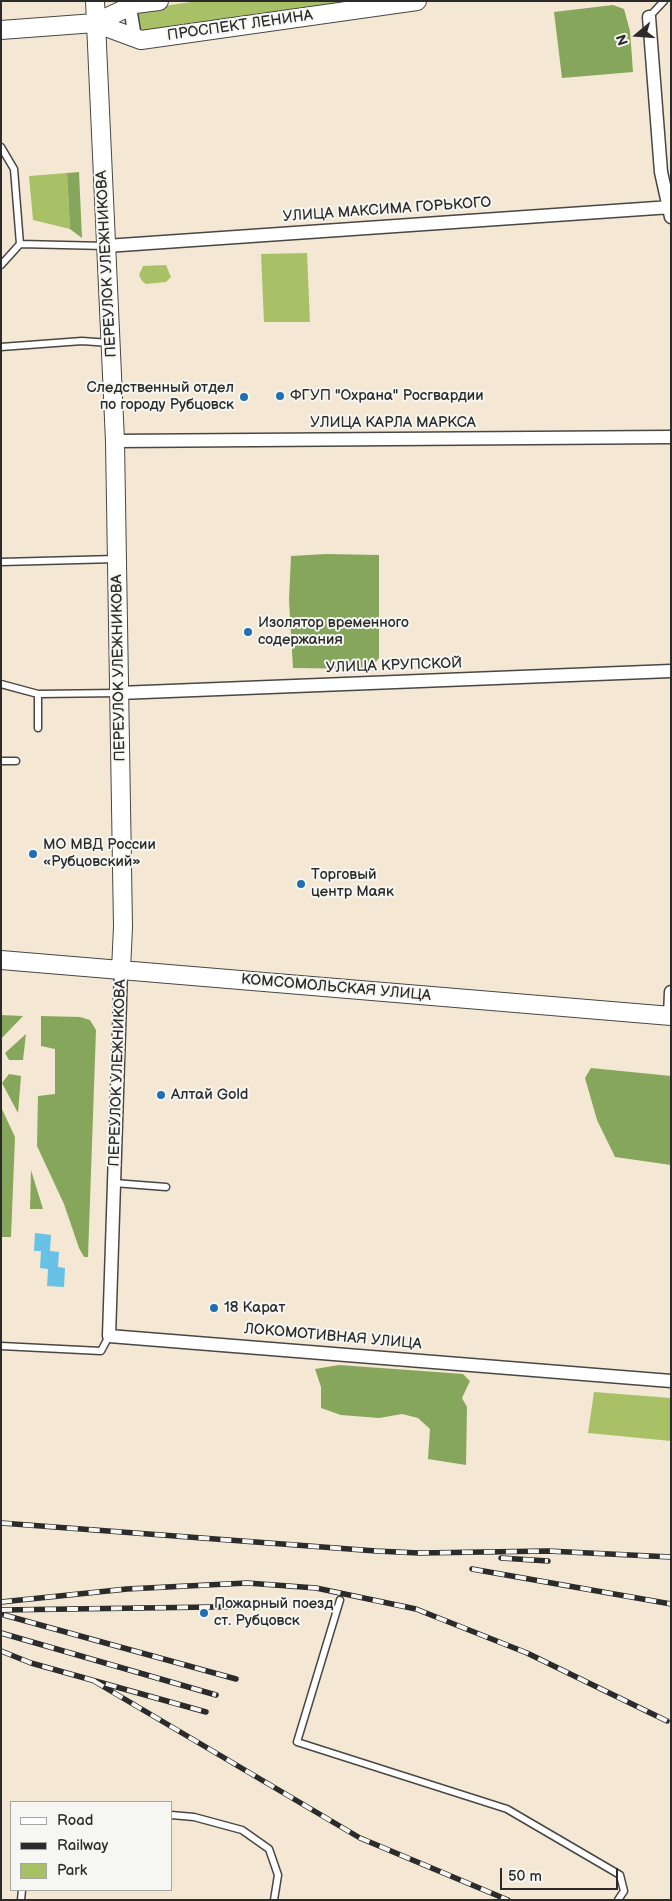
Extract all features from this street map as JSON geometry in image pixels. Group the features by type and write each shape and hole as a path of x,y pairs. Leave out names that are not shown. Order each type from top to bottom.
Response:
{"main road":[{"name":"ПЕРЕУЛОК УЛЕЖНИКОВА","path":"95,1 115,441 123,926 121,970"},
{"name":"ПРОСПЕКТ ЛЕНИНА","path":"1,30 95,23 130,6 159,1"},
{"name":"ПРОСПЕКТ ЛЕНИНА","path":"95,23 141,40 418,1"},
{"name":"КОМСОМОЛЬСКАЯ УЛИЦА","path":"1,960 670,1016"}],"street":[{"path":"130,6 135,38"},
{"path":"649,17 661,172 670,210"},
{"name":"УЛИЦА МАКСИМА ГОРЬКОГО","path":"106,246 670,210"},
{"name":"УЛИЦА КАРЛА МАРКСА","path":"115,441 671,436"},
{"name":"УЛИЦА КРУПСКОЙ","path":"119,693 671,671"},
{"name":"ПЕРЕУЛОК УЛЕЖНИКОВА","path":"109,1336 121,970"},
{"path":"670,1016 671,992"},
{"name":"ЛОКОМОТИВНАЯ УЛИЦА","path":"109,1336 671,1380"}],"lane":[{"path":"649,17 664,1"},
{"path":"1,147 14,169 20,244 1,265"},
{"path":"20,244 106,246"},
{"path":"1,347 82,341 110,343"},
{"path":"1,562 117,559"},
{"path":"1,684 38,694 119,693"},
{"path":"38,694 38,728"},
{"path":"1,761 16,762"},
{"path":"114,1183 166,1187"},
{"path":"1,1346 101,1351 109,1336"},
{"path":"340,1600 297,1742 507,1809 620,1874 624,1891 618,1900"},
{"path":"172,1815 194,1817 242,1830 269,1849 278,1875 274,1900"}],"green space":[{"path":"198,1 381,1 140,36 136,10"},
{"path":"613,5 624,9 630,31 633,72 562,78 554,12"},
{"path":"79,172 82,238 70,229 67,173"},
{"path":"67,173 70,229 33,220 29,176"},
{"path":"307,253 310,322 264,322 261,254"},
{"path":"166,265 171,277 166,282 146,284 142,281 139,275 143,266"},
{"path":"326,554 379,555 379,658 370,669 293,668 289,600 291,556"},
{"path":"1,1015 23,1016 1,1039"},
{"path":"41,1016 80,1017 90,1020 96,1030 88,1257 84,1257 79,1248 64,1204 37,1146 38,1096 55,1094 55,1049 41,1046"},
{"path":"26,1034 23,1060 9,1060 5,1053"},
{"path":"591,1068 671,1076 671,1165 615,1157 597,1120 585,1078"},
{"path":"9,1074 21,1076 18,1113 2,1083"},
{"path":"1,1107 15,1137 11,1237 1,1237"},
{"path":"31,1170 43,1209 30,1209"},
{"path":"339,1365 463,1374 470,1381 462,1398 467,1407 466,1465 428,1459 430,1429 418,1418 402,1414 379,1418 341,1415 321,1408 321,1387 315,1369"},
{"path":"594,1392 671,1398 671,1441 588,1433"}],"water":[{"path":"35,1233 51,1235 50,1251 59,1252 58,1267 65,1268 64,1287 47,1286 48,1269 40,1268 41,1251 34,1251"}],"railway":[{"path":"1,1523 376,1551 419,1553 548,1551 671,1557"},
{"path":"501,1558 548,1561"},
{"path":"472,1569 671,1604"},
{"path":"1,1602 127,1589 247,1583 316,1588 416,1609 527,1653 667,1721"},
{"path":"1,1610 282,1606"},
{"path":"4,1615 236,1679"},
{"path":"1,1633 216,1695"},
{"path":"1,1651 31,1663 206,1712"},
{"path":"94,1681 360,1838 508,1900"}],"place":[{"name":"ФГУП \"Охрана\" Росгвардии","path":"280,396"},
{"name":"Следственный отдел по городу Рубцовск","path":"244,397"},
{"name":"Изолятор временного содержания","path":"248,632"},
{"name":"МО МВД России «Рубцовский»","path":"33,854"},
{"name":"Торговый центр Маяк","path":"301,884"},
{"name":"Алтай Gold","path":"161,1095"},
{"name":"18 Карат","path":"214,1308"},
{"name":"Пожарный поезд ст. Рубцовск","path":"204,1613"}]}
